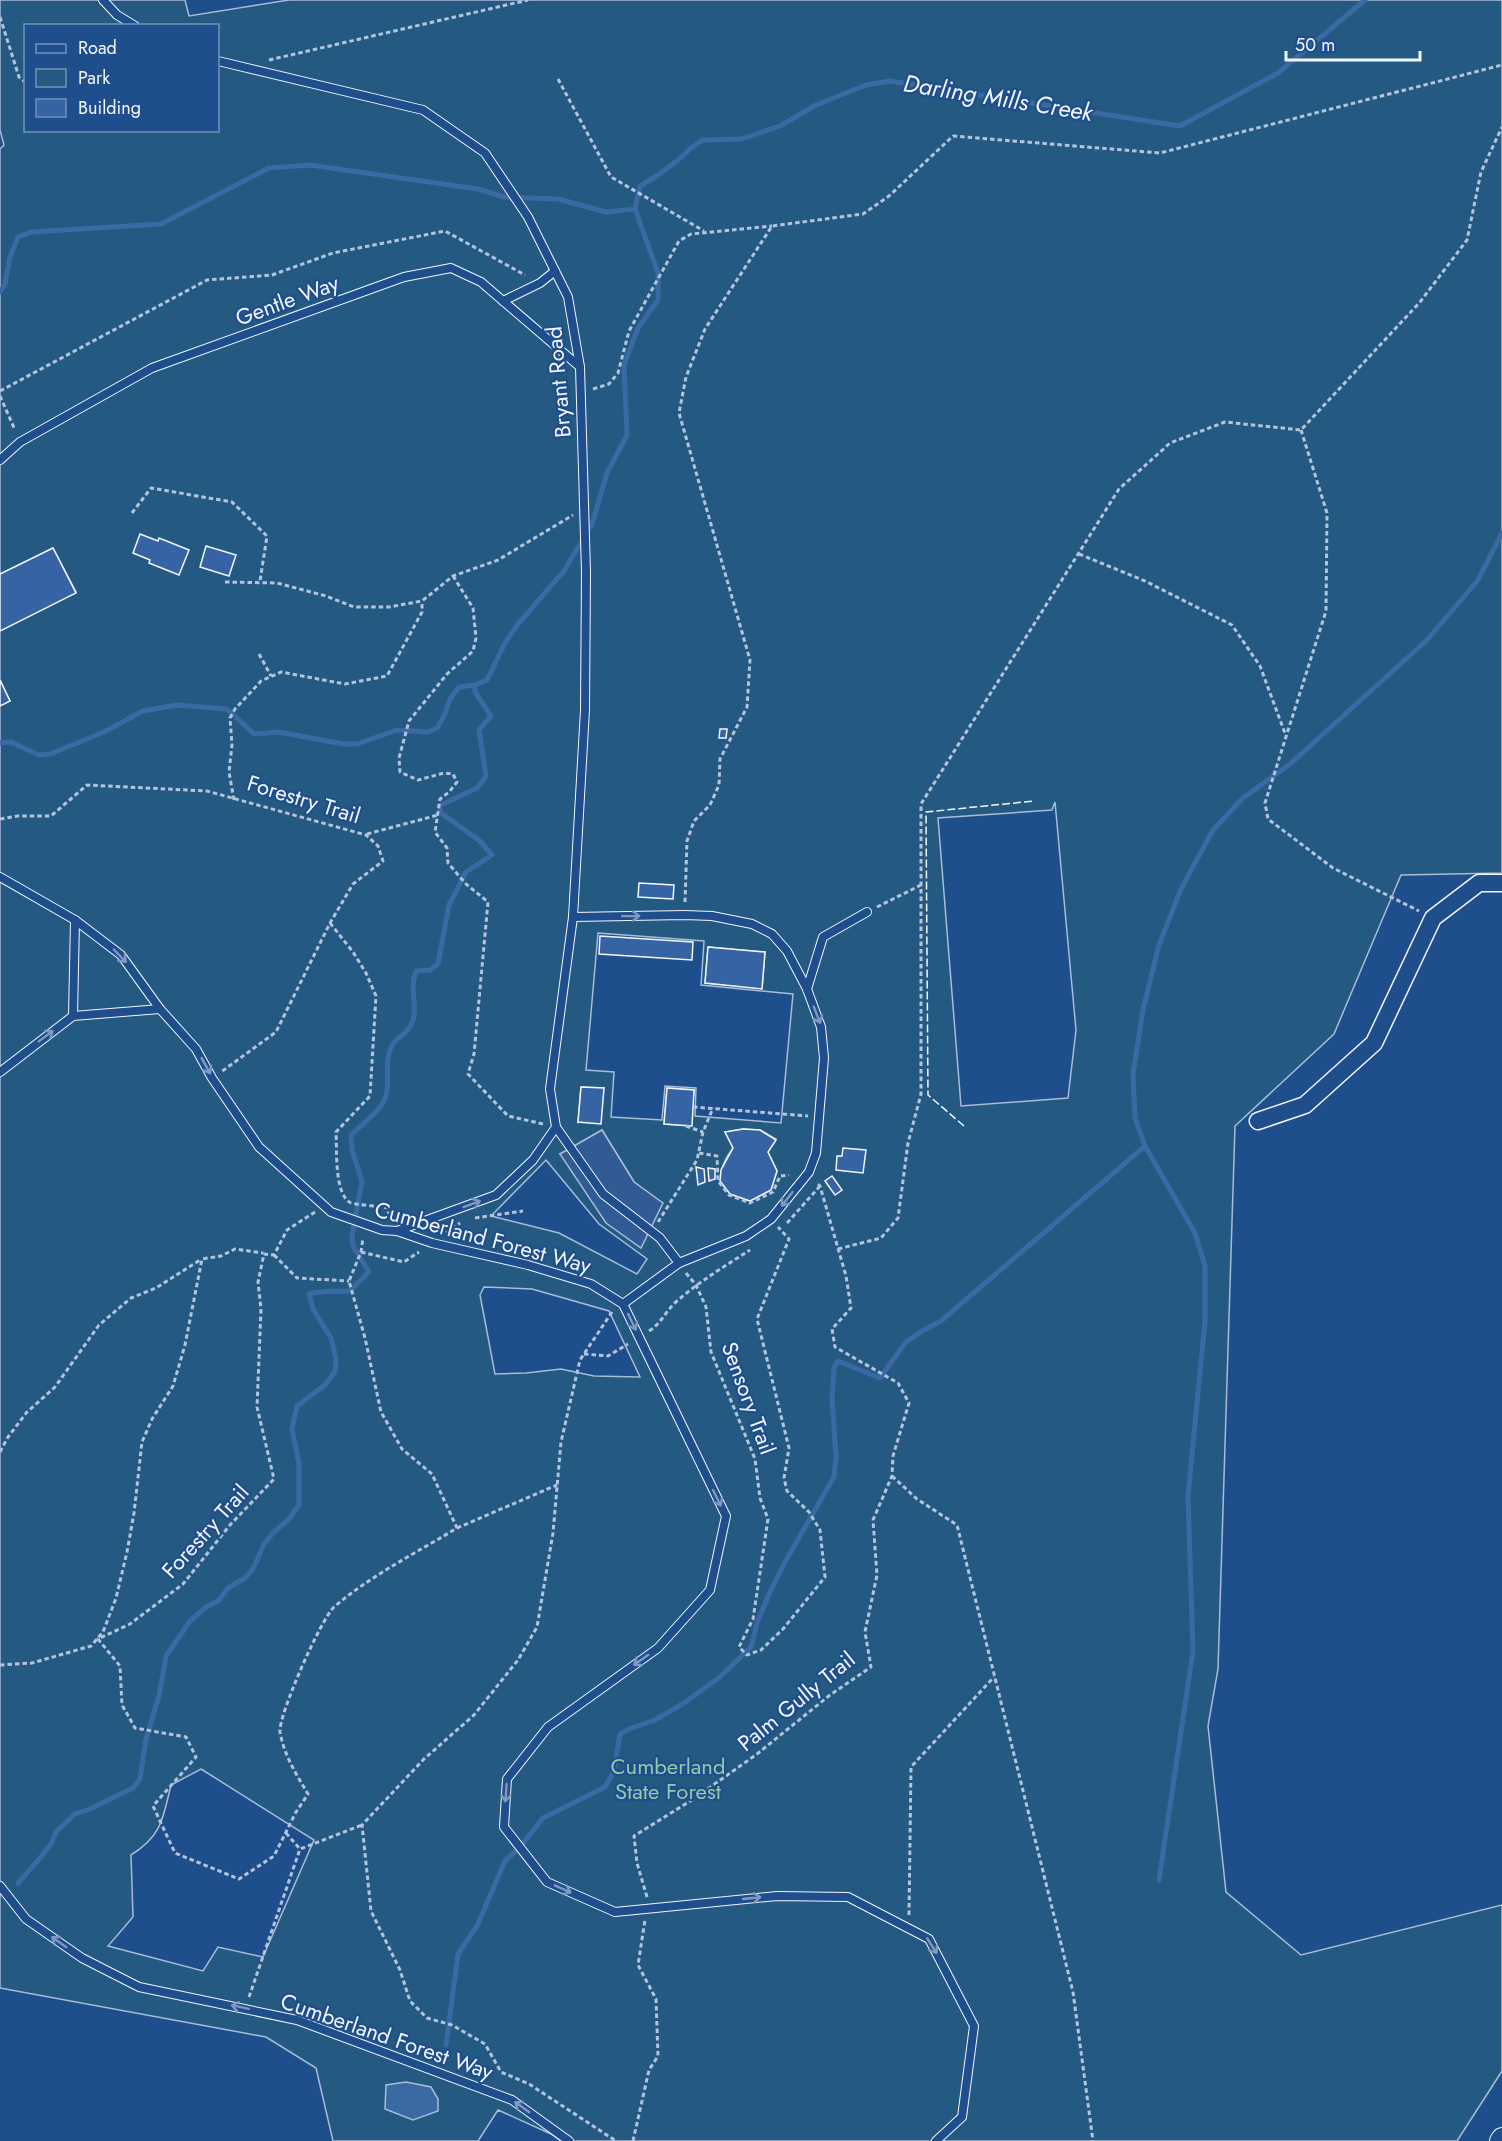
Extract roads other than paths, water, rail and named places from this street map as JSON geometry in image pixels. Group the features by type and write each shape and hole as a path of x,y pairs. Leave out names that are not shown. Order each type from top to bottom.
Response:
{"street":[{"path":"1258,1121 1305,1105 1374,1043 1433,918 1479,883 1502,883"}],"lane":[{"path":"103,0 117,15 132,24"},
{"name":"Bryant Road","path":"219,61 423,111 485,153 528,217 568,297 580,367 586,572 585,710 573,917 550,1089 556,1127"},
{"name":"Gentle Way","path":"0,460 20,442 152,368 404,277 451,268 481,282 580,367"},
{"path":"503,301 540,283 555,271"},
{"path":"0,878 75,920 73,1016"},
{"path":"807,989 824,937 867,912"},
{"path":"573,917 712,916 752,924 772,934 787,951 807,989 822,1027 824,1058 816,1153 807,1173 771,1219 746,1236 679,1263 623,1304 726,1516 710,1590 658,1648 548,1726 507,1779 504,1827 547,1882 615,1912 777,1896 848,1897 929,1939 974,2026 962,2117 936,2141"},
{"name":"Cumberland Forest Way","path":"75,920 121,955 160,1009 196,1049 212,1078 259,1147 327,1209 382,1230 397,1231 432,1243 528,1265 591,1284 623,1304"},
{"path":"0,1072 73,1016 160,1009"},
{"path":"397,1231 496,1195 533,1160 556,1127 603,1194 660,1238 679,1263"},
{"name":"Cumberland Forest Way","path":"0,1886 26,1919 91,1963 139,1987 297,2019 512,2100 569,2141"}],"waterway":[{"name":"Darling Mills Creek","path":"635,209 640,186 703,140 742,139 780,126 816,105 866,85 890,81 1180,126 1278,73 1365,0"},
{"path":"0,292 5,284 10,257 18,237 31,232 161,224 269,168 310,165 478,189 504,197 558,199 606,212 635,209"},
{"path":"18,1883 51,1844 56,1832 75,1814 133,1788 140,1779 146,1739 159,1696 166,1656 190,1621 219,1600 228,1588 245,1578 253,1569 264,1544 288,1520 299,1505 299,1464 292,1429 297,1406 325,1385 335,1372 336,1359 331,1338 313,1309 309,1294 350,1291 369,1272 353,1246 352,1236 362,1181 352,1150 351,1135 375,1113 385,1099 390,1051 395,1041 406,1032 413,1020 415,1009 413,984 416,971 430,970 438,964 449,905 466,872 492,855 480,841 441,813 439,806 477,788 486,776 479,730 491,716 475,692 475,685 487,680 505,643 518,624 564,571 592,524 607,473 627,435 624,365 638,328 658,300 658,273 635,209"},
{"path":"1159,1880 1193,1651 1188,1496 1205,1321 1205,1266 1195,1233 1145,1146 1135,1118 1133,1074 1143,1010 1159,945 1181,889 1213,830 1243,798 1290,764 1427,640 1478,580 1502,533"},
{"path":"0,743 11,742 39,755 50,754 104,732 143,711 177,705 227,709 254,734 279,732 343,744 357,744 397,730 428,732 437,728 450,699 459,687 475,685"},
{"path":"446,2045 458,1954 477,1926 505,1861 519,1848 543,1818 605,1787 614,1771 620,1734 655,1720 684,1703 720,1677 751,1647 757,1623 770,1592 834,1477 836,1457 832,1398 834,1368 838,1361 880,1378 906,1342 941,1321 1145,1146"}],"park label":[{"name":"Cumberland State Forest","path":"668,1778"}]}
